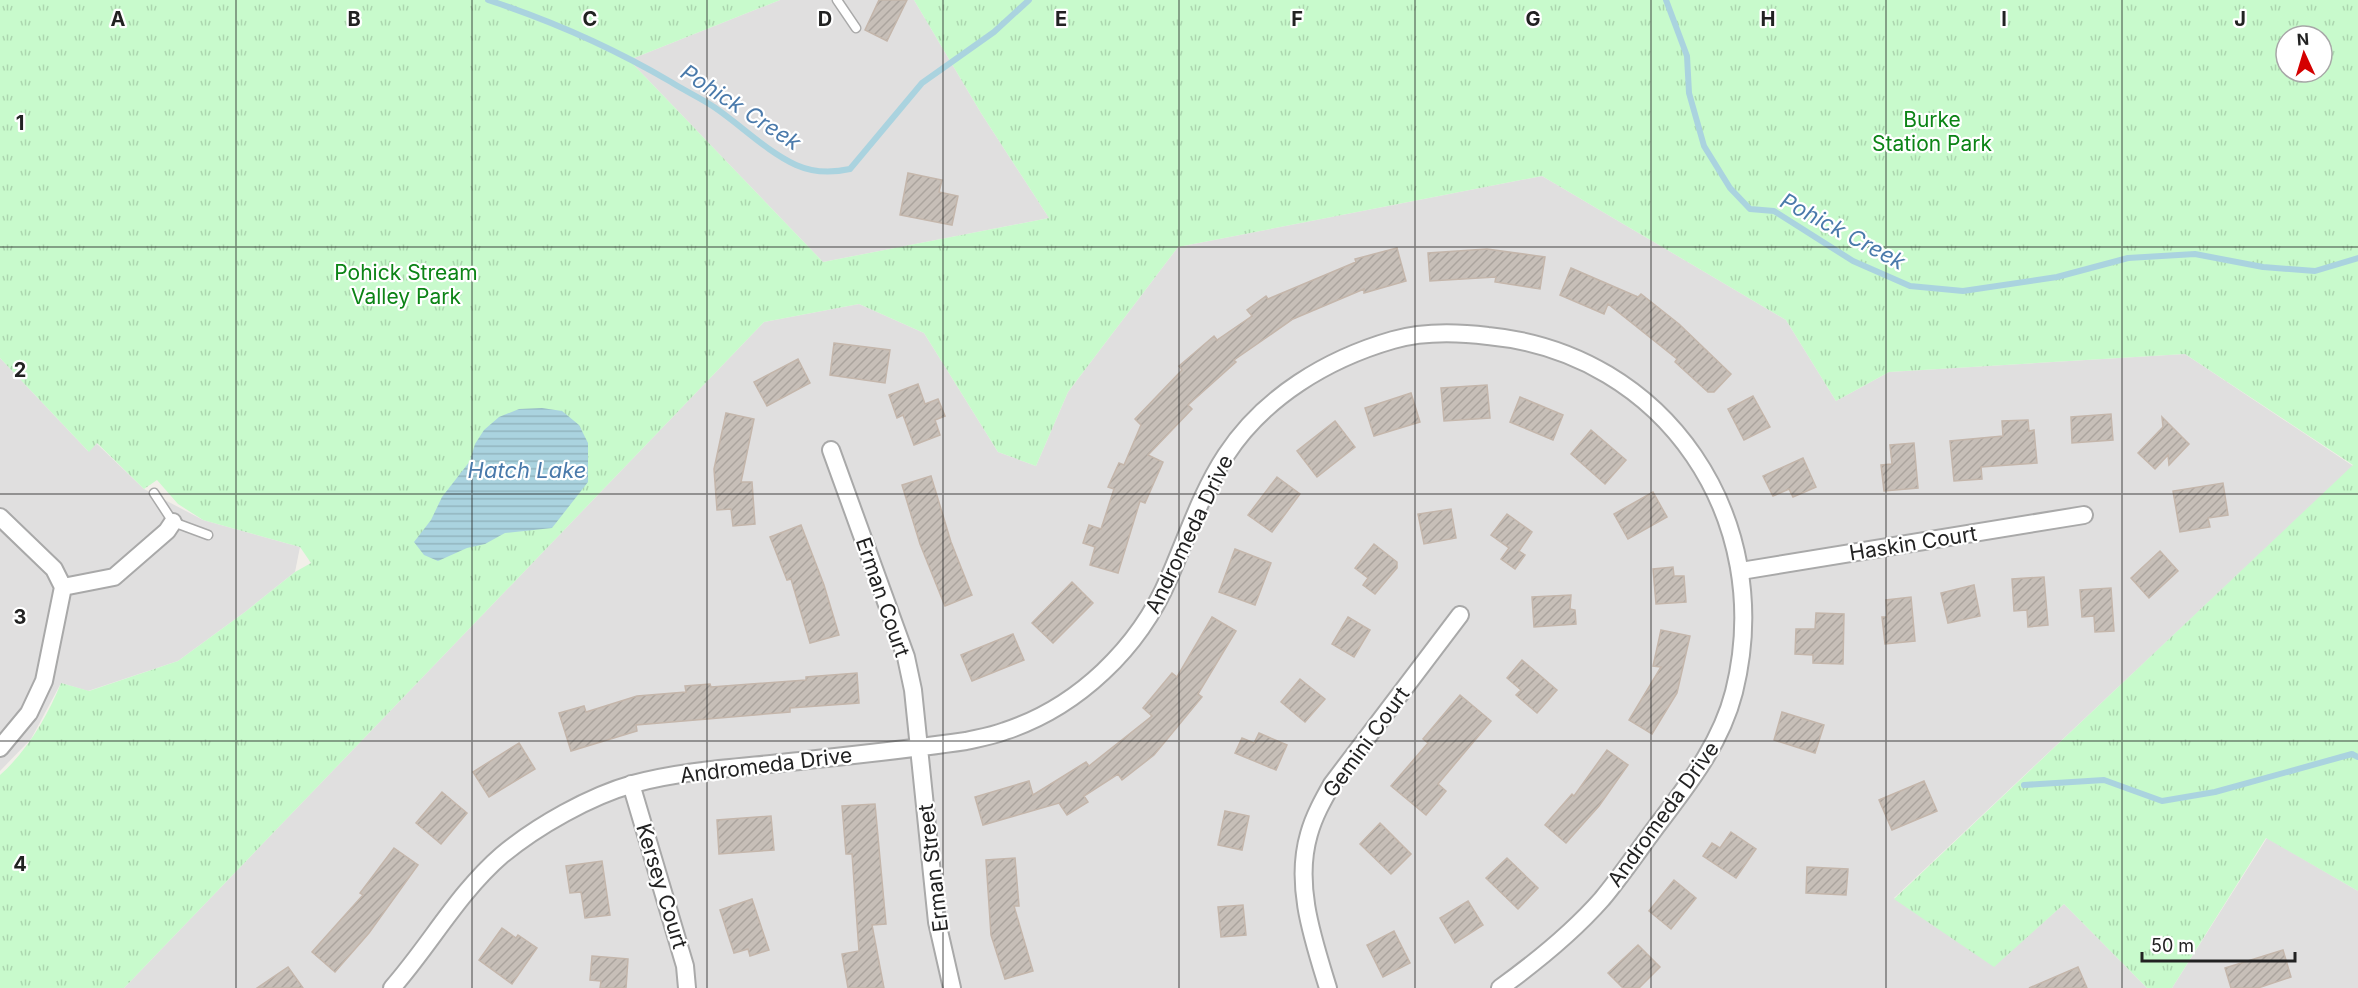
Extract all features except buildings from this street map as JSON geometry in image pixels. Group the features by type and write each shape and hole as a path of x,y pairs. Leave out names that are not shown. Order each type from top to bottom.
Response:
{"street":[{"name":"Andromeda Drive","path":"393,988 463,895 502,856 533,832 566,812 631,784 679,774 966,741 1007,731 1053,709 1094,681 1125,650 1151,615 1168,582 1208,485 1226,454 1244,431 1274,401 1313,373 1352,353 1397,339 1426,334 1458,333 1517,338 1571,356 1622,384 1664,419 1698,462 1723,510 1741,570 1745,615 1741,655 1733,695 1715,742 1696,774 1601,900 1540,958 1500,988"},
{"name":"Erman Court","path":"831,450 906,657 913,690 919,748"},
{"name":"Haskin Court","path":"1741,570 2084,515"},
{"path":"0,517 54,569 63,587 44,681 29,713 0,747"},
{"path":"63,587 114,577 167,531 173,522"},
{"name":"Gemini Court","path":"1329,988 1308,918 1304,876 1308,836 1318,809 1332,784 1460,615"},
{"name":"Erman Street","path":"919,748 937,922 952,988"},
{"name":"Kersey Court","path":"631,784 686,966 687,988"}],"lane":[{"path":"837,0 856,28"},
{"path":"154,493 173,522 208,535"}],"shaded area":[{"path":"780,0 914,0 981,113 1049,218 823,262 629,60"},
{"path":"1542,176 1786,320 1836,401 1889,372 2185,354 2353,466 1894,898 1994,966 2064,904 2147,988 124,988 764,322 859,304 924,333 998,452 1036,466 1068,392 1178,247"},
{"path":"0,358 88,451 96,443 144,489 203,520 300,547 295,572 178,661 88,691 61,683 31,739 0,771"},
{"path":"2267,838 2358,891 2358,988 2172,988"}],"green space":[{"name":"Pohick Stream Valley Park","path":"0,0 780,0 629,60 823,262 1049,218 981,113 914,0 2358,0 2358,891 2266,838 2172,988 2147,988 2064,904 1994,967 1894,899 2353,465 2185,354 1889,372 1836,401 1786,320 1542,176 1178,247 1068,392 1036,466 998,452 924,333 859,304 764,322 124,988 0,988 0,775 36,732 61,683 89,691 178,661 295,572 311,563 300,547 203,520 178,504 157,480 144,489 97,443 89,452 0,358"}],"water":[{"name":"Hatch Lake","path":"542,408 562,411 579,425 588,443 588,482 552,528 505,533 485,544 467,548 438,561 424,555 414,542 431,520 442,497 470,461 475,444 484,430 499,417 519,409"}],"waterway":[{"name":"Pohick Creek","path":"488,0 559,26 627,58 709,104 785,159 810,170 830,172 850,169 922,83 994,32 1029,0"},
{"name":"Pohick Creek","path":"1666,0 1687,56 1689,93 1704,146 1730,188 1750,209 1774,211 1853,261 1910,286 1963,291 2057,277 2128,258 2195,254 2263,267 2315,271 2358,258"},
{"path":"2024,785 2104,780 2162,801 2215,792 2352,754 2358,757"}],"park label":[{"name":"Burke Station Park","path":"1932,131"}]}
